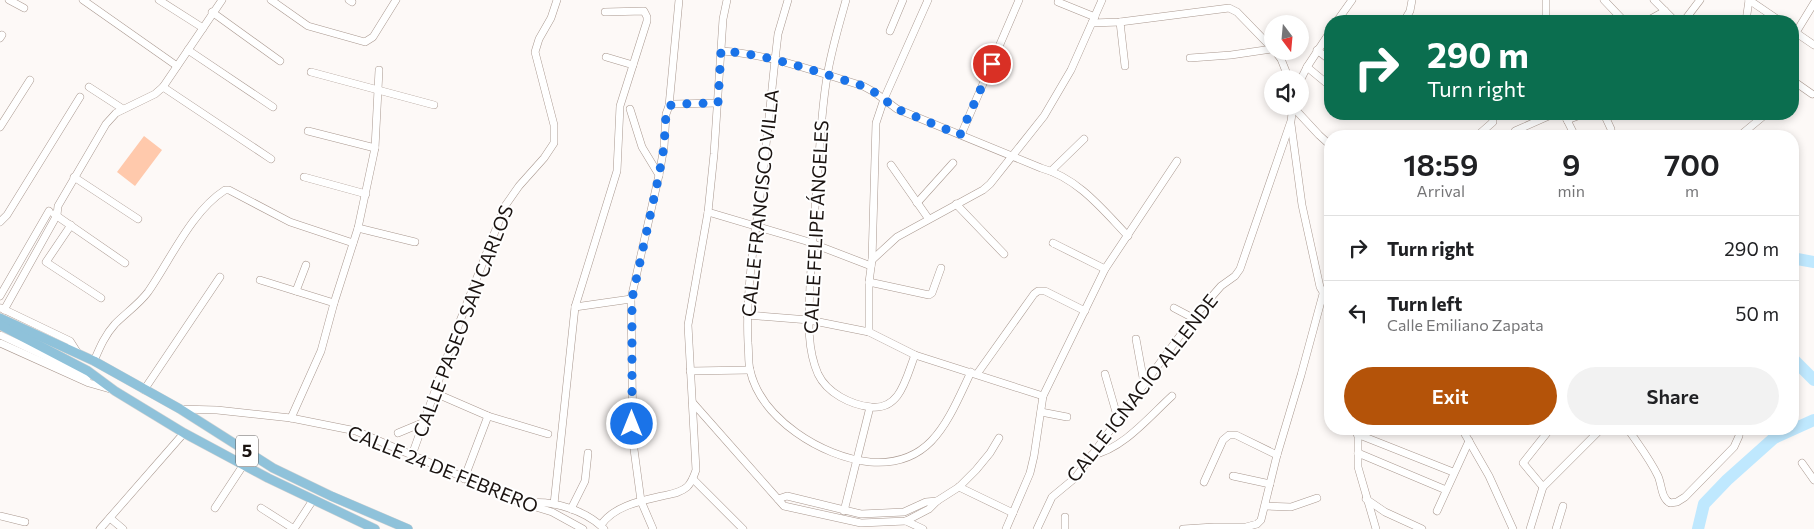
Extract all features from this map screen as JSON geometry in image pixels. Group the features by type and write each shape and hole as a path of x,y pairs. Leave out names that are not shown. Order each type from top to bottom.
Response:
{"main road":[{"name":"5","path":"2,306 77,352 180,409 273,468 331,496 408,529"},
{"name":"5","path":"0,326 88,371 115,391 184,433 268,478 376,529"}],"street":[{"path":"9,0 24,8"},
{"path":"82,0 177,66"},
{"path":"159,0 203,28"},
{"path":"2,306 57,215 58,206 106,124 116,113 155,94 163,87 212,12 222,0"},
{"path":"271,0 308,26 366,42 373,37 396,0"},
{"name":"CALLE PASEO SAN CARLOS","path":"412,455 460,321 505,206 518,186 544,158 554,143 556,133 535,52 557,0"},
{"path":"653,529 641,501 633,442 632,299 664,147 679,0"},
{"path":"523,503 540,502 554,504 572,510 602,527 607,517 618,510 641,501 680,492 693,479 696,470 696,459 688,325 708,212 718,103 723,19 727,0"},
{"name":"CALLE FRANCISCO VILLA","path":"788,0 778,34 774,60 751,261 748,315 750,370 768,406 786,425 803,438 829,451 855,460 892,462 918,453 938,436 974,373 1034,294 1038,291 1045,291 1085,311"},
{"name":"CALLE FELIPE ÁNGELES","path":"846,0 827,75 812,243 810,341 813,362 820,377 837,395 849,402 870,407"},
{"path":"890,31 903,0"},
{"path":"869,332 869,282 876,123 884,99 928,0"},
{"path":"960,135 1019,0"},
{"path":"871,263 897,237 928,218 983,190 990,184 1044,116 1066,78 1102,0"},
{"path":"1341,15 1352,0"},
{"path":"1408,15 1412,0"},
{"path":"1546,0 1546,15"},
{"path":"1604,0 1618,15"},
{"path":"1654,0 1669,15"},
{"path":"1689,15 1700,0"},
{"path":"1747,15 1749,0 1771,15"},
{"path":"1058,2 1094,20 1120,22 1229,8 1237,12 1264,40"},
{"path":"1799,26 1814,3"},
{"path":"554,504 575,307 617,171 620,106 647,21 646,13 640,10 605,12"},
{"path":"212,12 280,61"},
{"path":"1659,15 1665,12"},
{"path":"1120,22 1125,66"},
{"path":"1799,37 1814,45"},
{"path":"1324,40 1307,68 1324,81"},
{"path":"1190,58 1231,55 1264,49"},
{"path":"188,50 273,107"},
{"path":"1317,50 1324,55"},
{"path":"721,51 739,52 774,60 863,86 897,109 1051,171 1068,179 1096,203 1128,236"},
{"path":"606,57 633,65"},
{"path":"292,418 321,351 358,228 374,148 379,70"},
{"path":"311,72 434,105"},
{"path":"0,127 30,80"},
{"path":"1799,85 1812,94"},
{"path":"89,87 123,109"},
{"path":"163,87 271,159"},
{"path":"0,222 80,97"},
{"path":"669,106 674,104 718,103"},
{"path":"630,108 642,147 659,175"},
{"name":"CALLE IGNACIO ALLENDE","path":"1037,529 1052,497 1075,478 1193,318 1221,286 1235,276 1240,269 1292,115"},
{"path":"1300,115 1324,140"},
{"path":"1483,130 1492,120"},
{"path":"1516,130 1538,120"},
{"path":"1607,120 1611,129"},
{"path":"1747,130 1759,120"},
{"path":"1183,529 1214,526 1252,528 1261,520 1277,455 1302,375 1323,294 1302,205 1291,121"},
{"path":"308,131 374,148"},
{"path":"1051,171 1084,139"},
{"path":"1006,529 1030,473 1042,396 1105,269 1178,161"},
{"path":"917,203 953,163"},
{"path":"891,165 928,218"},
{"path":"74,177 138,219"},
{"path":"304,178 366,194"},
{"path":"94,361 102,341 114,325 147,294 184,235 210,202 224,190 229,190 290,222 353,243"},
{"path":"956,204 1004,254"},
{"path":"2,306 50,211 58,206"},
{"path":"50,211 125,262"},
{"path":"708,212 871,263"},
{"path":"71,224 46,262 101,298"},
{"path":"358,228 415,242"},
{"path":"1053,243 1105,269"},
{"path":"296,292 306,265"},
{"path":"869,282 929,296 932,293 941,268"},
{"path":"144,390 220,277"},
{"path":"260,280 334,303"},
{"path":"575,307 632,299"},
{"path":"1174,308 1193,318"},
{"path":"748,315 809,320 869,332 915,355 1042,396"},
{"path":"0,335 81,372 88,383"},
{"path":"1136,339 1144,383"},
{"path":"0,343 88,383 115,391"},
{"path":"844,511 855,460 870,407 888,405 898,396 915,355"},
{"path":"690,371 750,370"},
{"path":"1105,374 1118,419"},
{"path":"435,393 488,416 548,434"},
{"path":"1092,455 1110,450 1121,442 1172,396"},
{"path":"693,402 784,506 861,523 906,521 929,509 937,501 959,487 990,453 999,438"},
{"name":"CALLE 24 DE FEBRERO","path":"180,409 225,411 292,418 356,431 523,503 552,512 583,529"},
{"path":"1041,412 1067,418"},
{"path":"464,478 488,416"},
{"path":"398,433 422,423"},
{"path":"100,529 184,433"},
{"path":"1204,482 1223,440 1229,436 1236,435 1277,455"},
{"path":"1357,435 1358,467 1366,500 1376,529"},
{"path":"1366,435 1454,472"},
{"path":"1466,435 1496,490 1513,529"},
{"path":"1543,487 1523,463 1545,435"},
{"path":"1530,529 1543,487 1595,435"},
{"path":"1632,435 1647,456 1657,475 1665,499 1670,504 1685,497 1734,447 1739,435"},
{"path":"1437,511 1469,441"},
{"path":"572,510 585,481 588,453"},
{"path":"1358,453 1446,490"},
{"path":"1802,463 1814,480"},
{"path":"215,508 244,464"},
{"path":"1233,476 1270,484"},
{"path":"693,479 743,529"},
{"path":"959,487 1013,513"},
{"path":"778,499 787,496 862,514 897,513 926,502 937,501"},
{"path":"1265,506 1292,507 1318,498"},
{"path":"261,508 294,529 313,500"},
{"path":"1366,500 1422,529"},
{"path":"1556,529 1563,506"},
{"path":"0,516 25,522"},
{"path":"1065,517 1065,529"},
{"path":"110,518 123,529"},
{"path":"906,521 923,529"}],"shaded area":[{"path":"144,136 162,150 135,186 117,172"}],"waterway":[{"path":"1799,259 1814,262"},
{"path":"1799,365 1814,380"},
{"path":"1799,427 1814,420"},
{"path":"1698,529 1704,504 1727,480 1774,438 1781,435"}],"route":[{"path":"632,424 632,299 659,175 664,147 666,114 669,106 674,104 718,103 721,51 739,52 774,60 863,86 897,109 960,135 992,64"}]}
